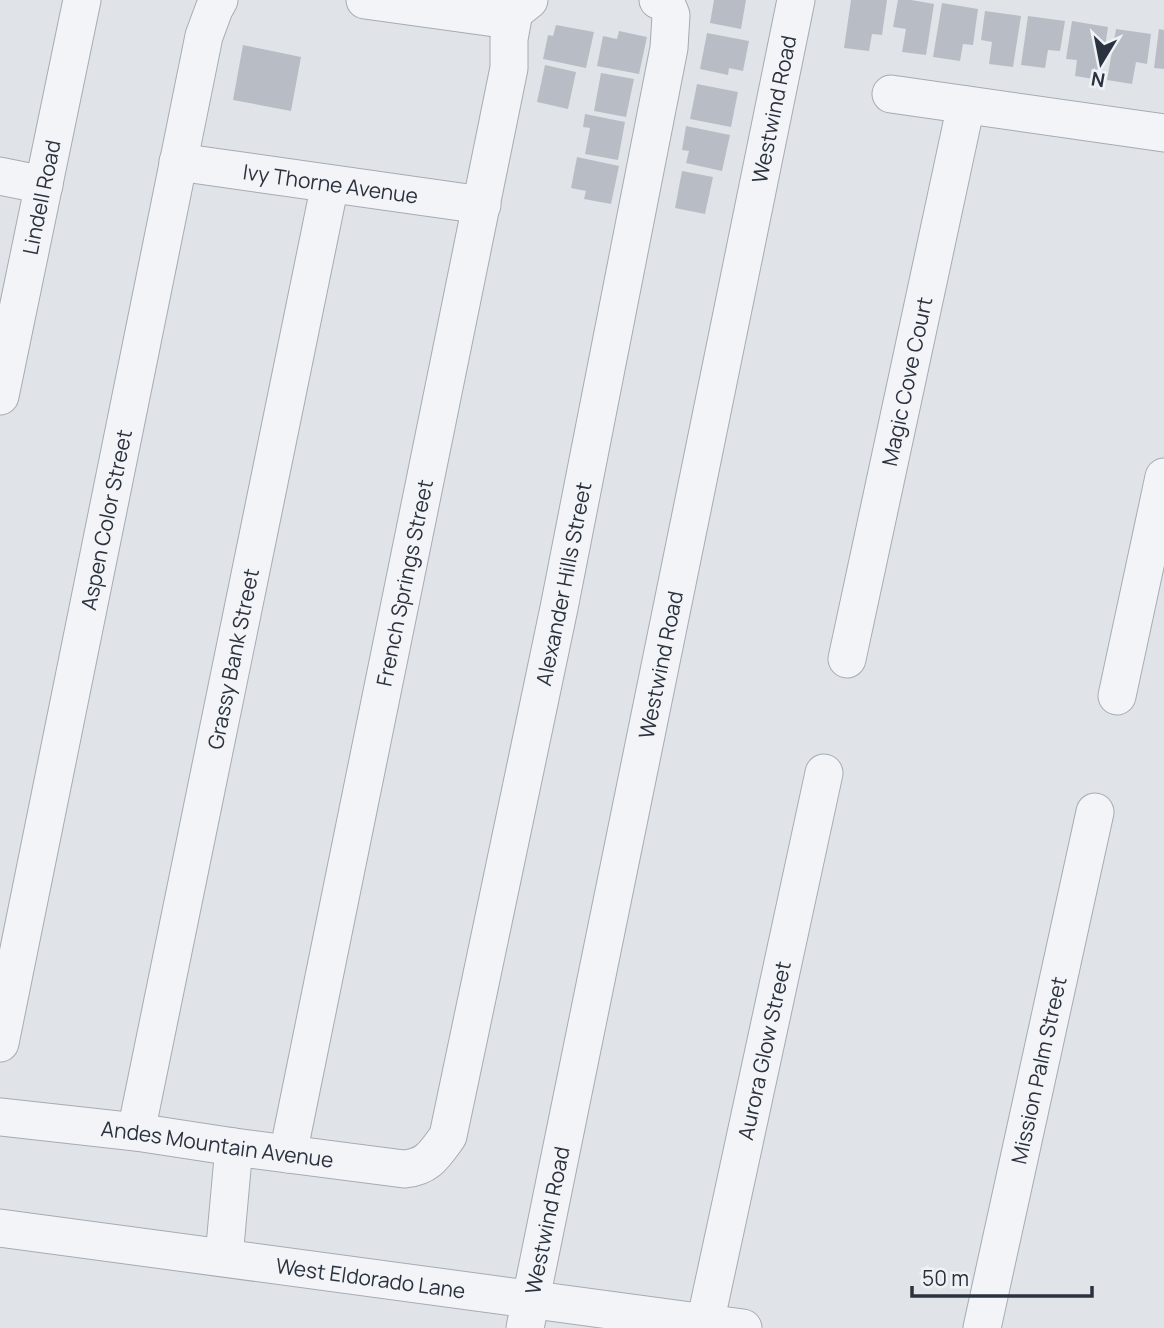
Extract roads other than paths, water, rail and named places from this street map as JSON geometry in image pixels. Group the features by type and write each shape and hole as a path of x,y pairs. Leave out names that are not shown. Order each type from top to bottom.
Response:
{"street":[{"name":"Lindell Road","path":"0,396 82,0"},
{"name":"Aspen Color Street","path":"0,1043 204,36 219,0"},
{"path":"365,0 404,3 495,18 521,6"},
{"name":"Westwind Road","path":"528,1314 796,0"},
{"name":"Alexander Hills Street","path":"432,1158 448,1136 559,608 668,48 671,15 662,2"},
{"name":"French Springs Street","path":"288,1154 482,205 509,68 509,39 521,6"},
{"path":"891,94 1164,133"},
{"name":"Magic Cove Court","path":"847,659 966,105"},
{"name":"Ivy Thorne Avenue","path":"178,162 482,205"},
{"path":"0,176 44,185"},
{"name":"Grassy Bank Street","path":"136,1132 330,184"},
{"path":"1117,696 1164,477"},
{"name":"Aurora Glow Street","path":"705,1325 824,773"},
{"name":"Mission Palm Street","path":"982,1328 1095,812"},
{"name":"Andes Mountain Avenue","path":"0,1117 136,1132 404,1169 416,1168 432,1158"},
{"path":"224,1257 234,1147"},
{"name":"West Eldorado Lane","path":"0,1228 224,1257 528,1314 743,1328"}]}
